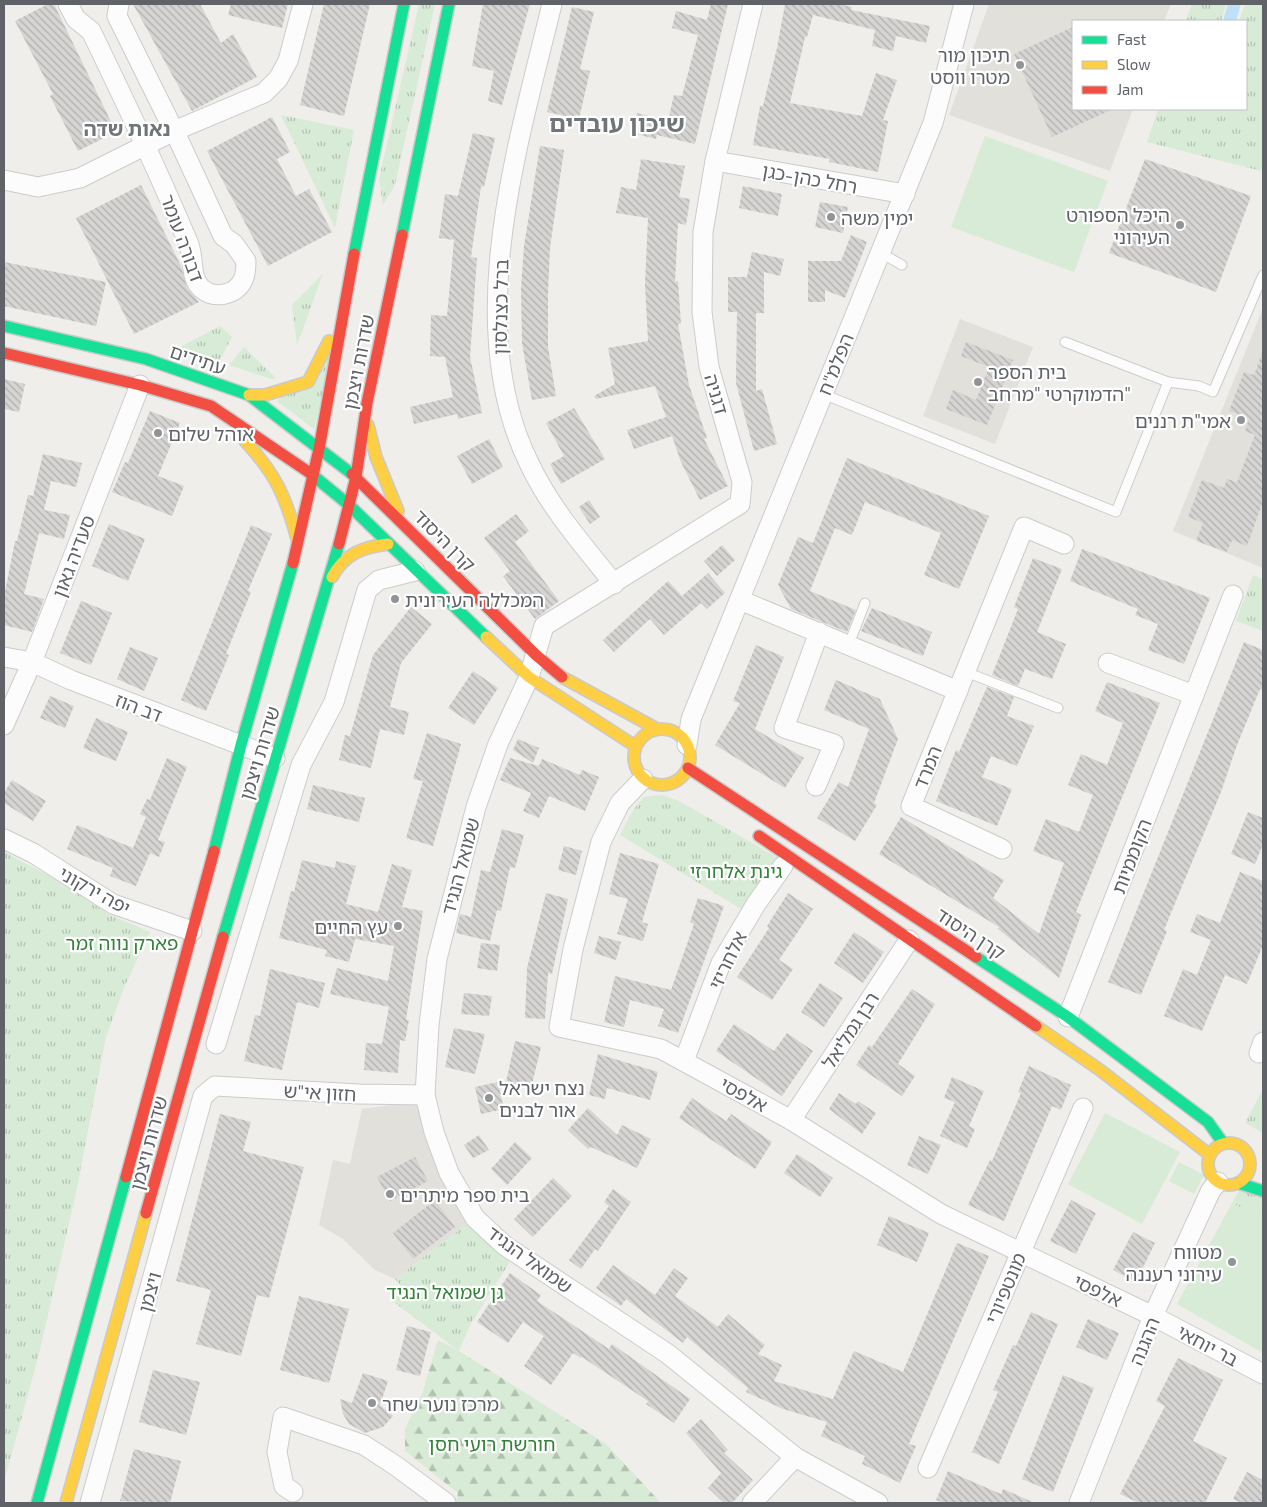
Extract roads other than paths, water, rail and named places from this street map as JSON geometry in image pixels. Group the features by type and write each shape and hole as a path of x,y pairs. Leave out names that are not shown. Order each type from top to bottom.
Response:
{"main road":[{"name":"שדרות ויצמן","path":"37,1503 241,745 298,546 319,450 345,304 404,4"},
{"name":"שדרות ויצמן","path":"66,1503 275,758 326,589 349,505 356,476 367,403 449,4"},
{"path":"249,395 265,395 308,382 345,304"},
{"name":"עתידים","path":"4,326 146,359 249,395 319,450 356,476"},
{"path":"4,353 140,385 211,406 295,461 349,505 529,677 635,746"},
{"path":"367,403 369,432 376,457 388,489 407,527"},
{"path":"211,406 271,468 288,503 298,546"},
{"name":"קרן היסוד","path":"356,476 536,655 566,680 662,729"},
{"path":"326,589 339,565 353,552 369,546 388,544"},
{"path":"662,729 682,737 687,745 690,760 683,782 658,786 643,779 634,764 635,746 640,738 662,729"},
{"name":"קרן היסוד","path":"688,768 1068,1017 1208,1122 1223,1143"},
{"path":"750,830 1100,1070 1210,1155"},
{"path":"1263,1167 1250,1159 1243,1147 1230,1142 1216,1146 1210,1155 1209,1172 1218,1182 1225,1185 1238,1183 1263,1190"},
{"path":"1238,1183 1248,1173 1250,1159"}],"street":[{"name":"דבורה עומר","path":"68,4 76,19 91,31 146,144 194,254 194,278 202,289 216,295 225,294 235,290 243,281 246,261 234,244 223,236 117,16 118,4"},
{"path":"4,180 38,186 80,178 174,131 264,93 278,79 288,61 302,4"},
{"name":"ברל כצנלסון","path":"552,4 524,120 504,224 496,297 499,369 512,422 529,464 562,518 614,584"},
{"name":"דגניה","path":"529,677 544,626 740,504 742,482 709,367 702,312 703,232 715,162 753,4"},
{"name":"הפלמ\"ח","path":"687,745 692,719 933,123 964,4"},
{"name":"רחל כהן-כגן","path":"715,162 905,194"},
{"name":"סעדיה גאון","path":"4,725 32,662 140,385"},
{"name":"המרד","path":"1002,850 911,806 1024,527 1064,544"},
{"path":"216,1044 300,765 334,702 367,590 379,580 415,570"},
{"name":"הקוממיות","path":"1068,1017 1233,595"},
{"path":"740,600 958,691"},
{"path":"816,786 834,744 784,728 819,632"},
{"name":"דב הוז","path":"4,657 32,662 71,680 275,758"},
{"path":"1108,663 1194,696"},
{"name":"שמואל הנגיד","path":"529,677 498,744 476,807 450,904 436,969 429,1025 425,1095 434,1132 448,1173 475,1218 504,1245 668,1354 795,1457 878,1503"},
{"path":"662,729 684,726 692,719"},
{"name":"אלפסי","path":"643,779 620,803 601,842 573,949 559,1027 661,1049 791,1120 941,1214 1154,1316"},
{"name":"יפה ירקוני","path":"4,839 33,853 113,904 192,931"},
{"name":"אלחריזי","path":"684,1061 721,963 756,904 783,866"},
{"name":"רבן גמליאל","path":"791,1120 909,940"},
{"name":"חזון אי\"ש","path":"215,1086 359,1094 425,1095"},
{"name":"ויצמן","path":"90,1503 204,1096 215,1086"},
{"name":"מונטפיורי","path":"928,1468 1083,1108"},
{"name":"ההגנה","path":"1078,1503 1154,1316 1211,1190 1218,1182"},
{"name":"בר יוחאי","path":"1154,1316 1263,1374"},
{"path":"293,1492 284,1486 277,1452 282,1417 364,1445 446,1503"},
{"path":"752,1503 795,1457"}],"lane":[{"path":"881,253 902,265"},
{"path":"1065,342 1168,382 1199,386 1213,392 1263,275"},
{"path":"823,394 1116,512 1168,382"},
{"path":"849,644 865,603"},
{"path":"966,672 1058,708"}],"water":[{"path":"1228,4 1241,4 1236,20 1223,20"}],"place":[{"name":"תיכון מור מטרו ווסט","path":"1020,65"},
{"name":"ימין משה","path":"831,217"},
{"name":"היכל הספורט העירוני","path":"1180,225"},
{"name":"בית הספר הדמוקרטי \"מרחב\"","path":"978,382"},
{"name":"אמי\"ת רננים","path":"1241,420"},
{"name":"אוהל שלום","path":"158,433"},
{"name":"המכללה העירונית","path":"395,599"},
{"name":"עץ החיים","path":"398,926"},
{"name":"נצח ישראל אור לבנים","path":"489,1098"},
{"name":"בית ספר מיתרים","path":"390,1194"},
{"name":"מטווח עירוני רעננה","path":"1232,1262"},
{"name":"מרכז נוער שחר","path":"372,1403"}],"district":[{"name":"שיכון עובדים","path":"617,122"},
{"name":"נאות שדה","path":"127,128"}],"park label":[{"name":"גינת אלחרזי","path":"736,870"},
{"name":"פארק נווה זמר","path":"122,942"},
{"name":"גן שמואל הנגיד","path":"445,1291"},
{"name":"חורשת רועי חסן","path":"492,1443"}]}
